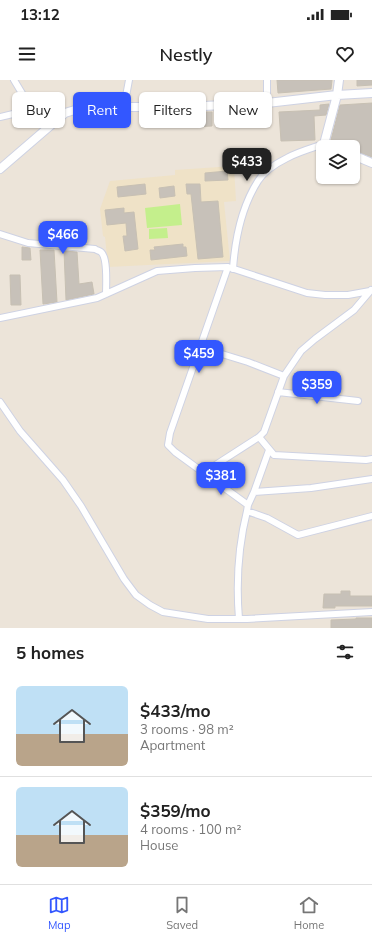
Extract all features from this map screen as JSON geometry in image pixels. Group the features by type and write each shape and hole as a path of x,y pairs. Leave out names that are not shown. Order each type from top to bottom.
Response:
{"main road":[{"path":"325,140 337,95 339,80"},
{"path":"272,102 337,95 372,93"},
{"path":"131,107 214,105"},
{"path":"65,113 73,111"},
{"path":"0,169 48,128"},
{"path":"360,158 372,162"}],"street":[{"path":"14,80 21,92"},
{"path":"127,92 129,80"},
{"path":"267,80 267,92"},
{"path":"0,116 12,114"},
{"path":"316,147 287,158 258,179 248,201 240,225 231,268 199,347 170,433 168,444 174,452 247,508 298,535 372,516"},
{"path":"0,234 28,243 95,249 100,251 103,255 105,265 106,294"},
{"path":"0,318 97,298 157,271 231,268 307,293 348,295 371,290"},
{"path":"203,473 259,437 264,432 284,376 301,351 354,310 371,290"},
{"path":"199,347 248,362 284,376"},
{"path":"278,392 358,401"},
{"path":"0,402 20,431 63,480 81,506 124,579 136,595 150,605 163,612 208,619 238,619 372,612"},
{"path":"259,437 274,455 366,460 372,459"},
{"path":"238,619 237,592 240,537 247,508 269,450"},
{"path":"254,492 311,488 372,479"}],"shaded area":[{"path":"234,166 236,201 224,202 230,261 108,267 100,209 110,181 175,175 175,170"}],"green space":[{"path":"180,204 182,225 147,228 145,208"},
{"path":"167,228 168,238 149,239 149,229"}],"building":[{"path":"277,80 332,80 331,89 278,93"},
{"path":"357,80 372,80 372,85 357,86"},
{"path":"372,103 372,157 360,153 360,140 331,140 340,105"},
{"path":"329,104 326,115 314,116 315,140 281,141 279,112 320,110 320,105"},
{"path":"206,112 212,112 212,126 206,126"},
{"path":"227,171 228,180 205,181 205,173"},
{"path":"145,184 146,194 118,197 117,187"},
{"path":"186,184 200,184 201,202 218,201 223,257 198,259 191,194 187,194"},
{"path":"174,186 175,196 160,198 159,188"},
{"path":"124,208 124,213 134,212 138,249 125,251 123,236 127,236 126,223 107,225 105,210"},
{"path":"183,244 183,247 186,247 187,256 151,260 150,250 155,250 154,247"},
{"path":"22,247 30,248 31,260 22,260"},
{"path":"40,250 54,250 57,302 43,304"},
{"path":"64,251 77,252 79,284 92,282 94,294 66,300"},
{"path":"10,275 20,275 21,305 11,305"},
{"path":"341,591 350,591 350,596 372,596 372,606 335,606 335,608 323,608 324,594 341,594"},
{"path":"372,618 372,628 331,628 331,620"}]}
